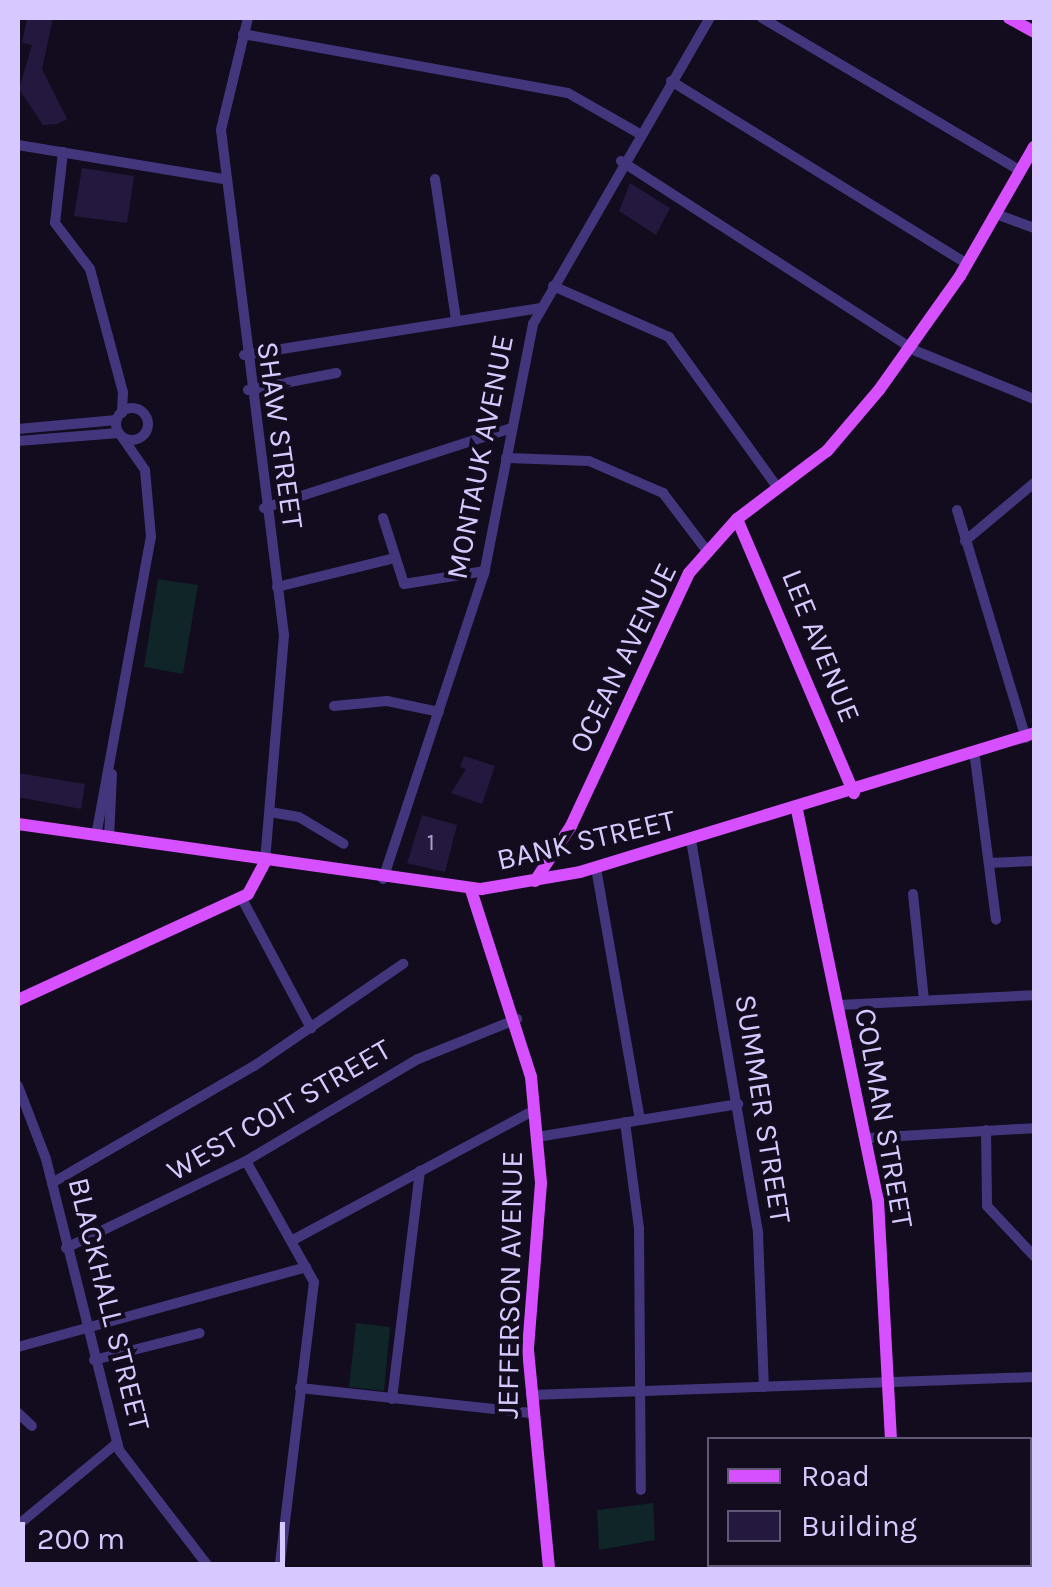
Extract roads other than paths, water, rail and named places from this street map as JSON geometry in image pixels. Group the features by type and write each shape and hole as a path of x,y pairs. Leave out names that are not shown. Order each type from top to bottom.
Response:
{"main road":[{"path":"1009,18 1034,32"},
{"name":"OCEAN AVENUE","path":"536,881 571,826 682,585 738,520 837,440 911,348 967,264 1034,147"},
{"name":"LEE AVENUE","path":"738,520 854,793"},
{"name":"BANK STREET","path":"18,824 471,890 596,868 975,758 1030,736"},
{"name":"COLMAN STREET","path":"797,810 868,1138 891,1437"},
{"path":"18,1000 242,897 258,885 265,862"},
{"name":"JEFFERSON AVENUE","path":"471,890 518,1019 534,1110 537,1137 531,1413 549,1570"}],"street":[{"name":"SHAW STREET","path":"248,18 224,100 223,179 285,674 265,862"},
{"name":"MONTAUK AVENUE","path":"382,880 484,572 512,428 541,308 621,161 710,18"},
{"path":"762,18 1020,171"},
{"path":"242,34 568,92 638,133"},
{"path":"671,81 967,264"},
{"path":"18,145 223,179"},
{"path":"63,152 55,223 90,269 123,392 121,435 140,454"},
{"path":"621,161 911,348 1034,400"},
{"path":"436,180 456,320"},
{"path":"996,214 1034,228"},
{"path":"553,286 669,337 778,488"},
{"path":"244,356 541,308"},
{"path":"248,390 336,373"},
{"path":"102,837 152,535 140,454 146,432 138,410 123,392"},
{"path":"18,429 138,410"},
{"path":"264,508 512,428"},
{"path":"18,442 146,432"},
{"path":"506,458 589,462 663,493 707,552"},
{"path":"965,541 1034,483"},
{"path":"957,510 1030,736"},
{"path":"383,518 406,584 484,572"},
{"path":"277,587 394,558"},
{"path":"334,706 387,701 439,712"},
{"path":"975,758 996,920"},
{"path":"270,812 299,817 344,844"},
{"name":"SUMMER STREET","path":"691,840 758,1234 764,1387"},
{"path":"989,863 1034,860"},
{"path":"596,868 640,1119"},
{"path":"914,894 924,1000"},
{"path":"242,897 312,1028"},
{"path":"52,1182 312,1028 403,964"},
{"path":"839,1005 1034,995"},
{"name":"WEST COIT STREET","path":"66,1248 246,1160 418,1059 518,1019"},
{"name":"BLACKHALL STREET","path":"18,1086 52,1182 117,1443 211,1570"},
{"path":"537,1137 738,1104"},
{"path":"292,1240 534,1110"},
{"path":"624,1122 639,1228 641,1490"},
{"path":"868,1138 1034,1128"},
{"path":"986,1130 987,1206 1034,1256"},
{"path":"246,1160 314,1282 279,1570"},
{"path":"392,1399 420,1171"},
{"path":"18,1347 306,1266"},
{"path":"94,1360 200,1333"},
{"path":"531,1396 1034,1377"},
{"path":"300,1388 531,1413"},
{"path":"18,1414 32,1426"},
{"path":"18,1525 117,1443"}]}
